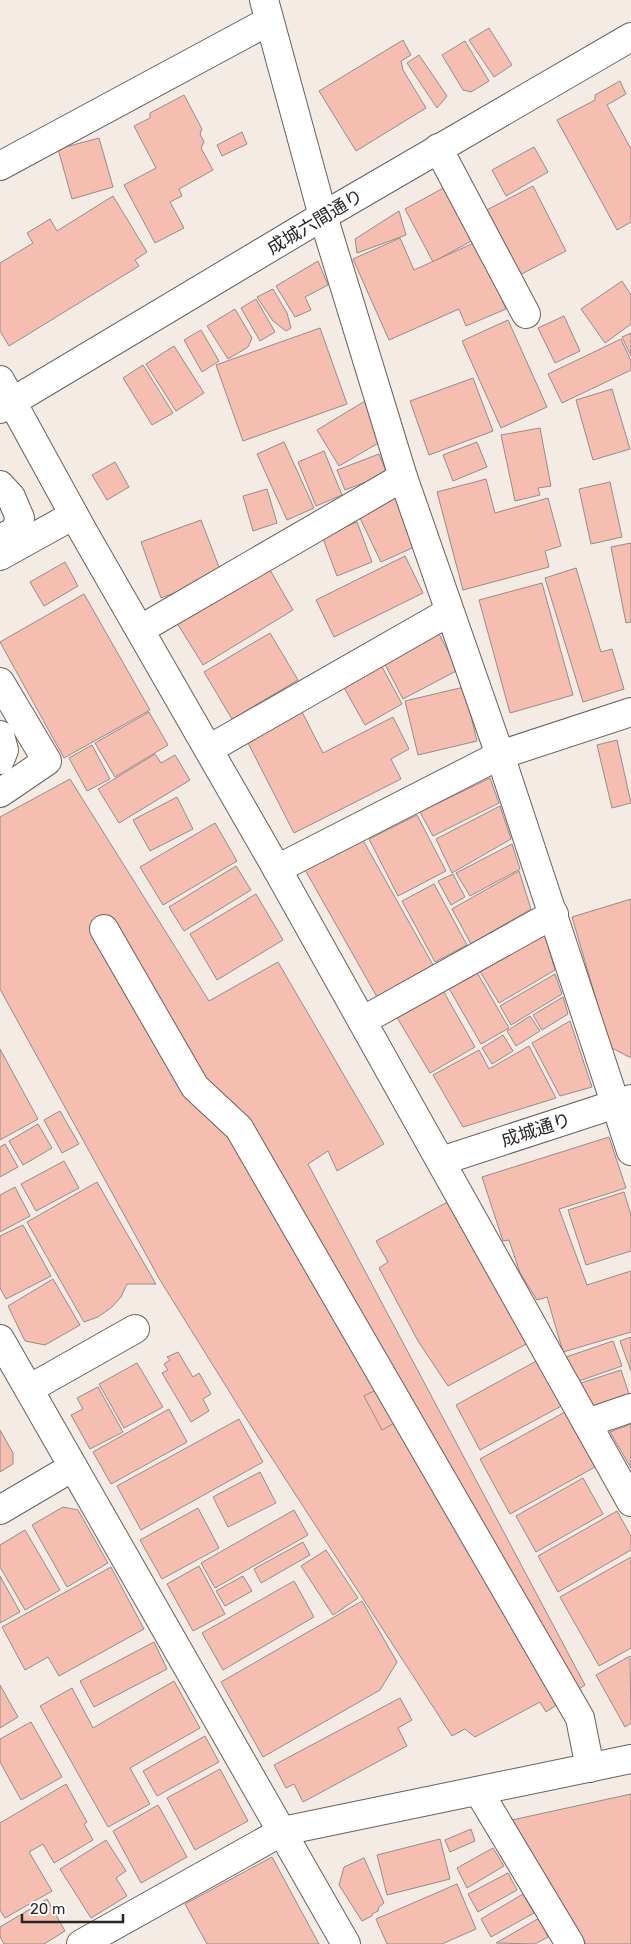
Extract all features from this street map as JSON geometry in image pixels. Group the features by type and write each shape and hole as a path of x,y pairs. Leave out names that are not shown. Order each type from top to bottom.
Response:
{"street":[{"path":"0,166 266,10 323,216 403,477 554,914 623,1101 631,1151"},
{"name":"成城六間通り","path":"4,397 323,216 438,148 629,44"},
{"path":"438,148 526,314"},
{"path":"4,397 141,629 631,1502"},
{"path":"141,629 403,477"},
{"path":"0,485 12,497 20,518 15,531 0,539"},
{"path":"0,556 74,514"},
{"path":"209,749 449,612"},
{"path":"0,682 47,761 0,793"},
{"path":"277,869 500,755 631,712"},
{"path":"0,735 4,750 0,760"},
{"path":"362,1021 554,914"},
{"path":"104,929 195,1087 239,1128 244,1136 580,1718 590,1768"},
{"name":"成城通り","path":"441,1161 623,1101"},
{"path":"29,1388 135,1328"},
{"path":"0,1339 346,1944"},
{"path":"587,1423 631,1408"},
{"path":"0,1510 73,1467"},
{"path":"81,1944 283,1831 479,1792 631,1759"},
{"path":"479,1792 570,1944"}],"building":[{"path":"489,28 512,65 494,77 469,40"},
{"path":"403,40 411,55 401,61 403,70 426,108 356,151 319,91"},
{"path":"465,41 489,81 471,92 463,90 442,55"},
{"path":"419,55 447,96 437,108 407,63"},
{"path":"620,81 626,94 607,105 631,149 631,222 617,230 557,120 595,100 595,95"},
{"path":"184,95 202,129 200,134 204,142 201,148 213,170 179,189 182,196 170,202 184,228 155,243 124,185 156,168 134,126 150,118 150,113"},
{"path":"242,132 247,144 222,156 217,145"},
{"path":"99,138 113,187 72,199 58,149"},
{"path":"534,147 548,172 506,196 492,170"},
{"path":"447,186 475,239 433,262 405,209"},
{"path":"533,186 566,251 512,279 479,214"},
{"path":"113,196 147,252 135,260 139,266 9,346 0,331 0,263 33,243 27,233 50,219 57,231"},
{"path":"399,211 406,235 357,253 355,239"},
{"path":"400,238 414,270 476,242 506,309 466,326 459,309 389,340 353,259"},
{"path":"318,261 328,285 305,297 311,310 295,317 276,286"},
{"path":"622,281 631,295 631,324 605,343 581,309"},
{"path":"273,289 287,313 291,328 286,331 273,321 257,297"},
{"path":"256,299 275,332 260,341 241,308"},
{"path":"235,309 252,338 248,347 228,359 207,326"},
{"path":"564,316 580,351 555,363 538,328"},
{"path":"508,320 547,407 501,428 462,341"},
{"path":"320,328 347,404 243,441 216,365"},
{"path":"201,330 219,361 202,372 184,340"},
{"path":"631,333 631,356 622,337"},
{"path":"621,339 631,361 631,370 562,403 548,374"},
{"path":"174,346 204,393 176,411 146,364"},
{"path":"143,365 173,413 152,425 123,378"},
{"path":"473,378 493,431 429,455 410,401"},
{"path":"612,389 630,449 593,460 576,400"},
{"path":"365,401 387,438 339,466 317,430"},
{"path":"540,428 551,486 538,488 540,495 515,501 501,435"},
{"path":"284,442 314,508 287,520 257,454"},
{"path":"477,442 487,467 453,481 443,455"},
{"path":"324,451 342,495 316,506 298,462"},
{"path":"379,454 387,474 345,490 337,470"},
{"path":"115,462 129,487 107,500 92,475"},
{"path":"486,479 495,513 548,498 561,546 545,551 549,567 463,590 437,492"},
{"path":"610,482 622,537 591,544 579,489"},
{"path":"267,489 277,523 253,531 243,496"},
{"path":"399,495 421,544 381,562 358,514"},
{"path":"201,520 222,575 161,598 141,542"},
{"path":"357,522 372,562 337,576 322,536"},
{"path":"631,543 631,622 626,623 611,547"},
{"path":"405,556 423,593 334,637 316,600"},
{"path":"65,562 78,586 44,606 30,582"},
{"path":"576,568 601,652 612,649 624,689 583,702 545,578"},
{"path":"270,570 293,610 203,665 177,623"},
{"path":"542,583 573,695 510,713 479,600"},
{"path":"84,594 150,710 64,758 0,642"},
{"path":"437,630 458,670 403,699 382,659"},
{"path":"270,633 298,680 232,719 204,672"},
{"path":"380,663 402,704 365,725 342,684"},
{"path":"464,687 477,741 418,755 405,701"},
{"path":"300,708 323,753 393,717 409,749 391,759 401,779 294,833 245,737"},
{"path":"149,712 168,745 115,777 95,743"},
{"path":"617,740 631,803 612,808 597,745"},
{"path":"92,745 110,779 87,791 69,758"},
{"path":"155,754 161,763 175,755 190,780 119,823 98,789"},
{"path":"490,778 499,803 433,836 420,812"},
{"path":"70,779 209,1001 278,962 384,1144 337,1171 328,1151 308,1164 585,1685 546,1712 540,1702 475,1737 465,1729 452,1736 242,1412 160,1280 0,989 0,817"},
{"path":"177,797 193,829 150,851 133,820"},
{"path":"500,806 511,839 452,873 436,839"},
{"path":"417,815 446,871 398,896 369,839"},
{"path":"215,823 237,861 163,905 140,867"},
{"path":"360,835 437,972 381,1004 304,868"},
{"path":"512,844 520,869 470,896 456,873"},
{"path":"236,866 251,890 184,931 169,907"},
{"path":"519,871 531,909 471,944 452,909"},
{"path":"453,874 465,897 451,905 438,881"},
{"path":"434,884 467,945 435,962 402,901"},
{"path":"256,894 283,940 217,980 190,934"},
{"path":"631,899 631,1058 610,1047 572,917"},
{"path":"535,934 545,936 555,970 499,1003 478,968"},
{"path":"475,969 509,1028 481,1044 447,985"},
{"path":"555,974 562,994 511,1025 500,1006"},
{"path":"441,987 475,1047 430,1073 395,1014"},
{"path":"563,997 568,1014 542,1030 533,1015"},
{"path":"530,1016 540,1031 516,1046 507,1031"},
{"path":"570,1021 592,1087 560,1096 532,1043"},
{"path":"503,1035 513,1051 492,1064 482,1048"},
{"path":"529,1046 556,1098 463,1127 433,1075 479,1050 489,1069"},
{"path":"0,1049 38,1119 0,1140"},
{"path":"60,1111 79,1144 62,1153 44,1120"},
{"path":"38,1124 52,1148 23,1165 9,1141"},
{"path":"609,1137 626,1188 559,1209 587,1285 631,1271 631,1332 563,1352 547,1297 537,1300 520,1273 509,1240 503,1241 482,1177"},
{"path":"5,1144 18,1167 0,1177 0,1147"},
{"path":"64,1161 79,1188 36,1211 21,1184"},
{"path":"97,1182 156,1284 127,1284 121,1297 112,1307 98,1317 84,1322 27,1222"},
{"path":"15,1187 30,1216 0,1232 0,1195"},
{"path":"624,1192 631,1215 631,1251 586,1265 568,1210"},
{"path":"453,1199 532,1341 448,1386 418,1341 379,1268 388,1262 376,1241"},
{"path":"23,1225 51,1276 6,1299 0,1288 0,1236"},
{"path":"53,1279 80,1325 45,1345 25,1341 8,1306"},
{"path":"631,1337 631,1371 620,1341"},
{"path":"613,1341 622,1366 579,1381 566,1357"},
{"path":"178,1352 193,1377 199,1373 211,1394 203,1399 209,1411 191,1422 162,1373 168,1370 164,1364 170,1360 167,1357"},
{"path":"540,1359 565,1404 480,1450 456,1405"},
{"path":"137,1363 163,1407 124,1428 99,1384"},
{"path":"621,1370 630,1397 593,1408 581,1383"},
{"path":"98,1387 123,1432 90,1449 71,1415 83,1409 77,1398"},
{"path":"378,1389 396,1422 382,1430 364,1396"},
{"path":"169,1409 187,1442 111,1484 93,1452"},
{"path":"565,1412 595,1467 510,1514 480,1459"},
{"path":"239,1419 263,1462 141,1530 117,1486"},
{"path":"631,1424 631,1468 610,1432"},
{"path":"0,1430 13,1453 13,1464 0,1472"},
{"path":"260,1472 276,1503 228,1527 213,1497"},
{"path":"583,1478 603,1514 536,1552 516,1516"},
{"path":"63,1507 78,1510 108,1563 67,1587 32,1525"},
{"path":"198,1508 219,1548 162,1579 140,1540"},
{"path":"294,1510 308,1535 215,1588 201,1563"},
{"path":"617,1511 631,1536 631,1550 558,1592 538,1556"},
{"path":"25,1530 60,1590 25,1610 0,1567 0,1545"},
{"path":"303,1542 310,1555 261,1583 254,1569"},
{"path":"326,1550 358,1598 333,1615 301,1566"},
{"path":"631,1557 631,1648 599,1666 560,1597"},
{"path":"199,1566 225,1614 193,1631 167,1584"},
{"path":"111,1567 144,1629 59,1676 48,1657 25,1670 2,1627"},
{"path":"0,1576 20,1612 0,1623"},
{"path":"243,1576 252,1591 225,1606 216,1591"},
{"path":"294,1581 314,1617 223,1670 202,1633"},
{"path":"362,1601 397,1662 380,1690 263,1757 221,1682"},
{"path":"154,1642 167,1669 94,1707 80,1681"},
{"path":"630,1656 631,1723 625,1727 596,1675"},
{"path":"174,1681 200,1728 130,1768 150,1804 108,1827 40,1706 72,1688 93,1728"},
{"path":"0,1685 18,1717 0,1728"},
{"path":"400,1698 412,1720 398,1728 407,1746 303,1802 294,1784 286,1788 274,1765"},
{"path":"31,1722 62,1777 21,1800 0,1762 0,1739"},
{"path":"205,1736 219,1762 157,1796 143,1771"},
{"path":"220,1769 248,1821 195,1850 167,1798"},
{"path":"66,1784 87,1822 84,1824 93,1840 54,1863 43,1844 29,1852 52,1891 5,1918 0,1910 0,1823"},
{"path":"631,1794 631,1944 586,1944 512,1820"},
{"path":"158,1805 187,1857 141,1883 113,1831"},
{"path":"471,1829 475,1841 450,1852 445,1840"},
{"path":"440,1839 450,1879 387,1895 377,1855"},
{"path":"106,1840 126,1871 116,1878 127,1896 91,1918 60,1869"},
{"path":"493,1848 504,1866 467,1888 457,1868"},
{"path":"272,1857 319,1944 207,1944 185,1904"},
{"path":"364,1858 384,1903 372,1916 362,1921 339,1885 344,1867"},
{"path":"508,1873 517,1890 478,1912 468,1894"},
{"path":"457,1884 476,1929 442,1944 387,1944 376,1919"},
{"path":"523,1894 534,1913 491,1937 481,1919"},
{"path":"47,1899 65,1931 44,1944 4,1944 0,1937 0,1927"},
{"path":"541,1917 547,1926 544,1928 548,1937 535,1944 496,1943"}]}
